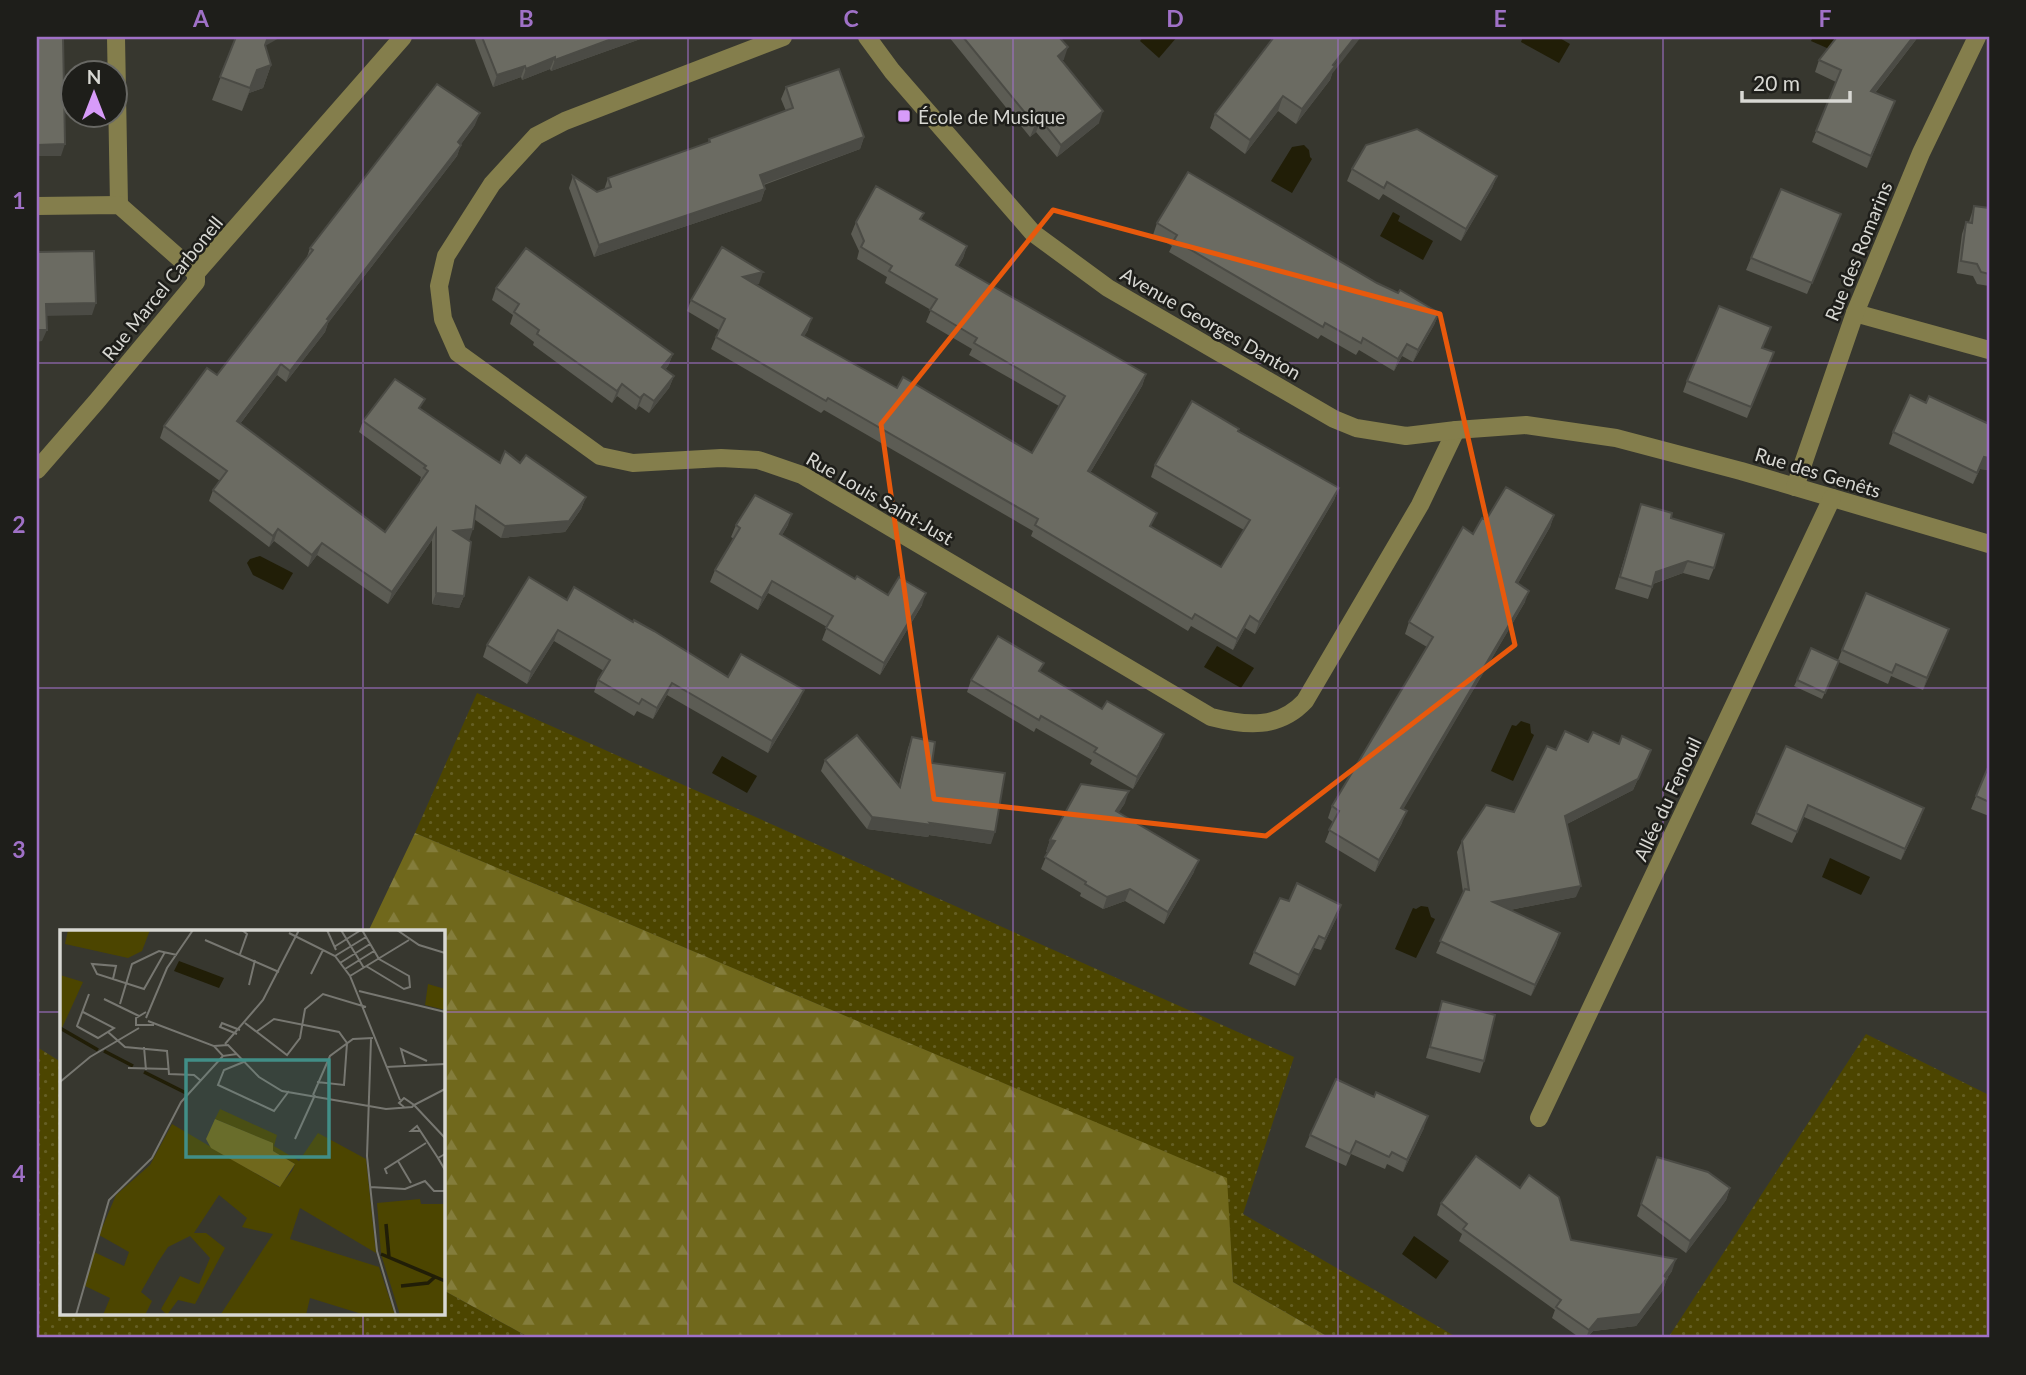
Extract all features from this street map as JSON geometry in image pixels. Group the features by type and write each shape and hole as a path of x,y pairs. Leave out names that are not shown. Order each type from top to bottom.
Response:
{"street":[{"path":"116,37 119,205"},
{"name":"Rue Marcel Carbonell","path":"37,470 196,282 196,273 403,37"},
{"name":"Rue Louis Saint-Just","path":"783,37 565,121 536,136 492,184 446,256 439,286 443,319 458,353 600,456 633,463 721,458 758,460 802,475 1211,717 1242,725 1273,721 1296,712 1305,701 1420,505 1456,430"},
{"name":"Avenue Georges Danton","path":"867,37 891,71 1033,233 1108,288 1334,419 1356,428 1406,436 1526,425 1633,442"},
{"name":"Rue des Romarins","path":"1795,487 1855,313 1921,153 1977,37"},
{"path":"37,206 119,205 196,273"},
{"path":"1855,313 1989,350"},
{"name":"Rue des Genêts","path":"1633,442 1989,544"},
{"name":"Allée du Fenouil","path":"1539,1118 1832,498"}],"highlighted area":[{"path":"1053,210 1440,314 1515,645 1266,836 934,799 881,424"}],"shaded area":[{"path":"1143,37 1177,37 1159,58 1140,41"},
{"path":"1523,37 1558,37 1570,44 1559,63 1521,42"},
{"path":"1813,37 1850,37 1852,59 1811,41"},
{"path":"1304,145 1312,159 1292,193 1271,181 1292,147"},
{"path":"1393,212 1400,216 1398,221 1433,241 1423,260 1380,236"},
{"path":"260,556 293,573 283,590 253,575 247,563"},
{"path":"1217,646 1254,668 1241,688 1204,667"},
{"path":"477,693 1294,1057 1243,1214 1458,1338 1330,1338 1233,1282 1226,1178 415,833"},
{"path":"1521,721 1530,724 1531,733 1534,735 1513,781 1491,771 1512,725 1516,726"},
{"path":"722,756 757,776 747,793 712,773"},
{"path":"1830,858 1870,877 1861,895 1822,877"},
{"path":"1428,907 1431,917 1435,919 1416,958 1395,949 1413,908"},
{"path":"1866,1034 1989,1095 1989,1338 1668,1338"},
{"path":"37,1047 60,1061 60,1316 444,1316 444,1291 530,1338 37,1338"},
{"path":"1414,1236 1449,1261 1436,1279 1402,1254"}],"green space":[{"path":"415,833 1227,1178 1233,1282 1330,1338 530,1338 444,1291 444,930 369,930"}],"building":[{"path":"37,37 63,37 63,60 60,60 60,130 65,130 65,144 37,145"},
{"path":"236,37 268,37 265,45 271,65 257,70 250,88 220,77"},
{"path":"482,37 617,37 555,60 555,57 526,69 525,66 497,75"},
{"path":"963,37 1059,37 1068,47 1058,56 1103,111 1061,145 1041,120 1035,125"},
{"path":"1274,37 1355,37 1302,109 1283,96 1250,140 1215,114"},
{"path":"1837,37 1913,37 1871,91 1895,101 1871,156 1816,131 1841,70 1819,60"},
{"path":"839,69 864,137 760,175 765,189 599,245 573,176 597,192 611,187 608,178 710,142 709,139 793,108 786,87"},
{"path":"437,84 480,113 458,142 461,145 290,371 281,364 237,421 385,532 428,471 424,468 426,466 363,421 395,379 425,399 419,408 500,463 505,451 520,463 526,455 586,497 569,521 505,526 476,506 473,529 454,531 471,542 464,596 436,593 436,529 392,592 322,543 312,555 278,529 273,536 213,490 227,471 164,426 207,368 217,375 313,250 310,248"},
{"path":"1417,129 1497,176 1466,229 1387,182 1384,188 1352,169 1366,145"},
{"path":"1188,172 1377,283 1398,293 1400,290 1439,313 1418,350 1407,344 1398,359 1363,338 1361,343 1325,323 1323,327 1174,240 1177,235 1157,223"},
{"path":"876,186 924,213 920,219 967,246 956,265 1146,374 1088,471 1157,513 1150,526 1221,567 1250,520 1155,465 1192,401 1239,429 1238,431 1339,488 1259,622 1250,616 1237,639 1195,614 1192,619 1035,525 1038,519 716,337 725,319 691,300 722,247 763,272 743,277 812,318 802,335 897,388 903,377 1032,453 1065,396 974,343 977,338 930,310 937,299 889,271 892,266 861,247 864,241 856,222"},
{"path":"1781,189 1841,214 1812,283 1751,258"},
{"path":"1974,206 1989,208 1989,274 1981,272 1977,264 1961,261 1966,222 1972,223"},
{"path":"526,248 673,354 662,367 674,376 654,401 644,394 640,398 622,384 617,391 537,334 539,330 514,312 519,304 496,288"},
{"path":"94,251 96,303 46,304 47,330 37,330 37,252"},
{"path":"1719,306 1771,327 1762,348 1774,352 1751,407 1687,381"},
{"path":"1910,395 1926,403 1929,396 1989,424 1989,458 1984,457 1977,473 1893,432"},
{"path":"1506,487 1554,515 1516,582 1529,591 1401,808 1407,811 1379,860 1329,830 1339,811 1332,806 1433,637 1409,622 1463,527 1473,534 1482,518 1486,520"},
{"path":"755,495 792,514 780,534 855,579 857,576 888,595 899,577 926,593 884,663 826,628 833,616 772,581 762,598 715,570 740,528 736,525"},
{"path":"1641,504 1672,513 1671,518 1724,534 1714,568 1688,561 1656,572 1652,587 1620,577"},
{"path":"529,577 567,600 574,587 633,622 634,620 654,631 728,677 741,654 804,690 772,741 672,683 657,708 642,699 639,704 598,680 610,660 558,630 531,672 487,645"},
{"path":"1866,593 1949,629 1927,678 1896,664 1892,673 1842,650"},
{"path":"998,636 1044,663 1039,671 1102,709 1107,701 1164,734 1137,777 1094,752 1097,748 1041,716 1039,720 971,680"},
{"path":"1811,648 1839,661 1825,693 1797,680"},
{"path":"1565,731 1588,742 1593,732 1619,744 1622,736 1651,750 1638,779 1565,816 1581,886 1493,902 1560,933 1535,985 1440,941 1465,889 1469,890 1462,841 1486,805 1514,812 1547,746 1556,750"},
{"path":"857,735 900,787 912,737 935,742 932,763 1005,773 995,832 872,817 825,760"},
{"path":"1786,746 1924,808 1905,849 1808,805 1797,832 1756,813"},
{"path":"1989,765 1989,802 1976,796"},
{"path":"1081,784 1129,791 1116,811 1199,860 1168,912 1130,889 1107,897 1045,857 1055,841 1050,840"},
{"path":"1297,883 1341,905 1325,939 1319,936 1299,975 1254,952 1280,898 1289,901"},
{"path":"1442,1001 1495,1015 1484,1061 1430,1047"},
{"path":"1336,1079 1374,1097 1376,1092 1428,1116 1407,1160 1392,1152 1389,1157 1356,1141 1350,1154 1310,1135"},
{"path":"1476,1156 1520,1188 1529,1175 1559,1197 1571,1240 1676,1259 1664,1276 1667,1278 1640,1314 1598,1319 1589,1330 1556,1307 1561,1300 1463,1229 1467,1224 1441,1203"},
{"path":"1657,1157 1708,1172 1730,1188 1690,1241 1641,1204"}],"place":[{"name":"École de Musique","path":"904,116"}]}
